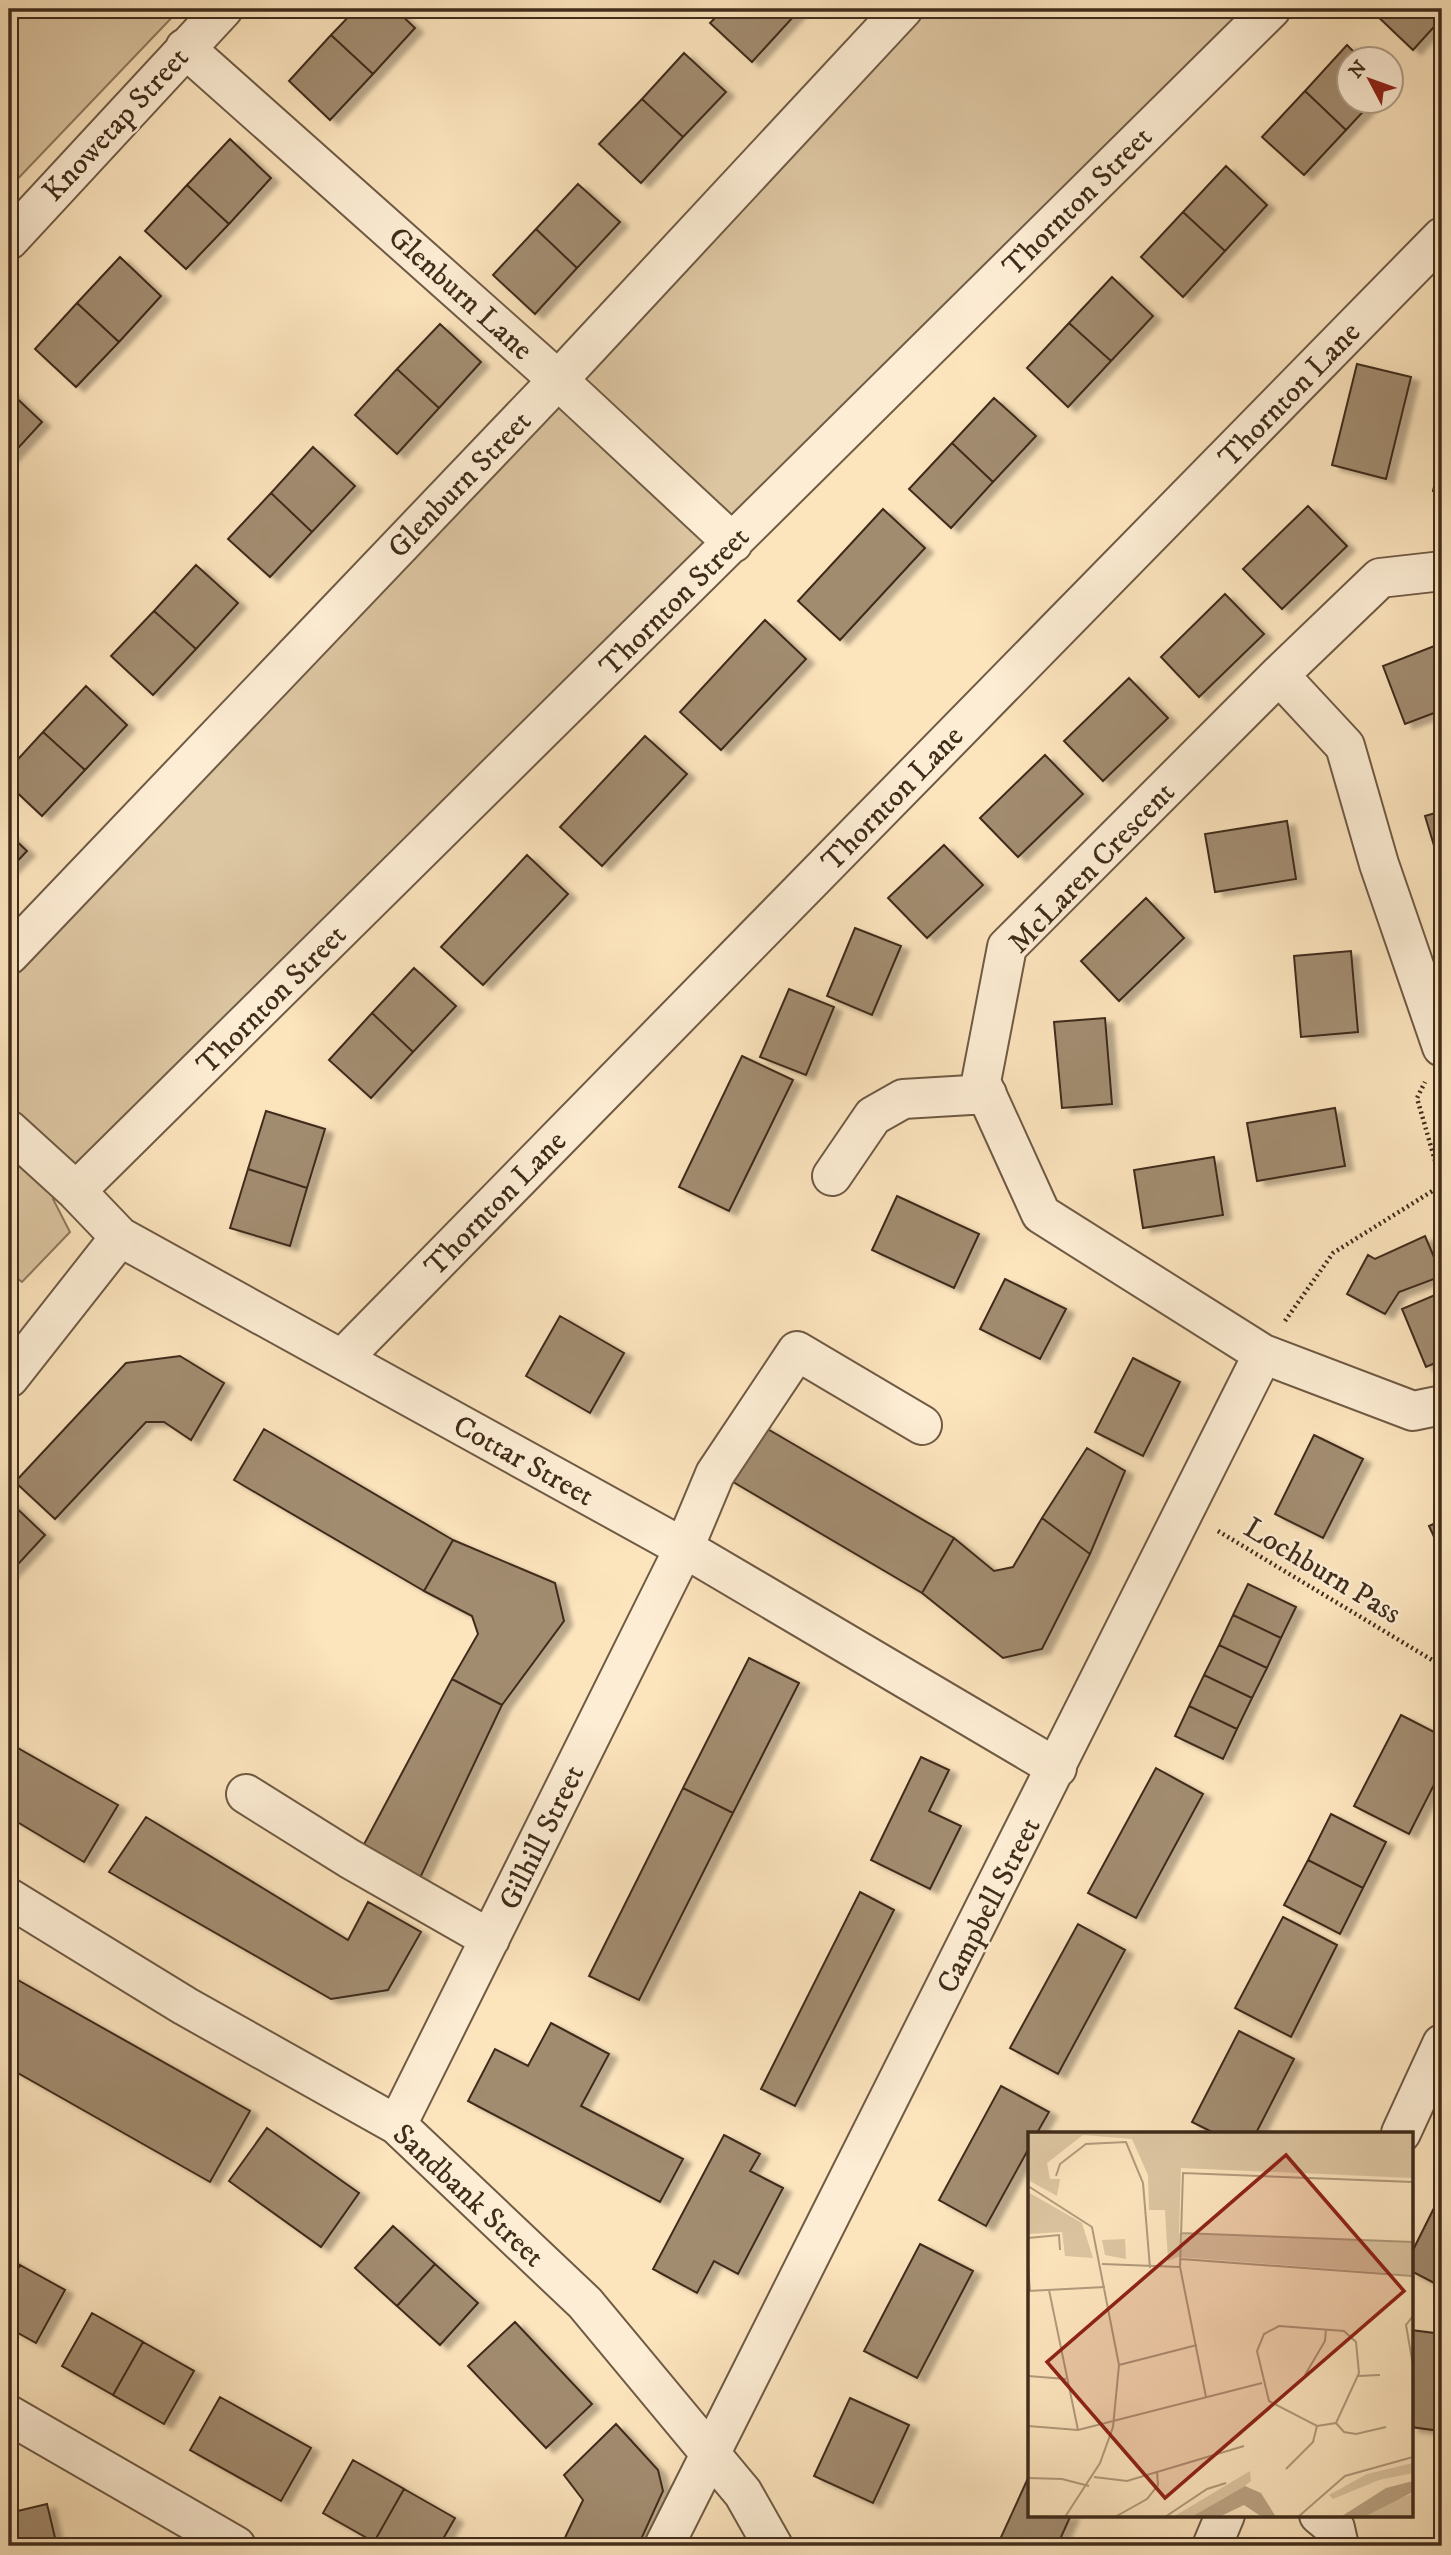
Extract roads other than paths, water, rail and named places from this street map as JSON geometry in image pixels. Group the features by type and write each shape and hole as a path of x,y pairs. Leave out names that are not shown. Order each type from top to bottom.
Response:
{"street":[{"name":"Knowetap Street","path":"9,240 223,9"},
{"name":"Glenburn Street","path":"9,955 558,380 903,9"},
{"name":"Thornton Street","path":"76,1191 1271,9"},
{"name":"Glenburn Lane","path":"185,48 558,380 733,543"},
{"name":"Thornton Lane","path":"342,1359 1442,237"},
{"name":"McLaren Crescent","path":"1442,570 1380,579 1279,675 1007,947 981,1082 1041,1214 1263,1354 1413,1410 1442,1405"},
{"path":"1279,675 1345,746 1436,1060"},
{"path":"832,1176 873,1115 903,1099 987,1094"},
{"name":"Cottar Street","path":"9,1130 76,1191 120,1237 684,1548 1057,1768"},
{"path":"9,1378 120,1237"},
{"name":"Gilhill Street","path":"397,2125 684,1548 715,1474 797,1351 922,1425"},
{"name":"Campbell Street","path":"664,2546 1057,1768 1182,1510 1263,1354"},
{"path":"246,1794 350,1859 490,1939"},
{"name":"Sandbank Street","path":"9,1898 186,2006 397,2125 585,2303 743,2494 773,2546"},
{"path":"1401,2132 1442,2044"},
{"path":"9,2415 195,2537 236,2546"},
{"path":"1212,2546 1225,2516"},
{"path":"1320,2516 1335,2528 1339,2546"}]}
